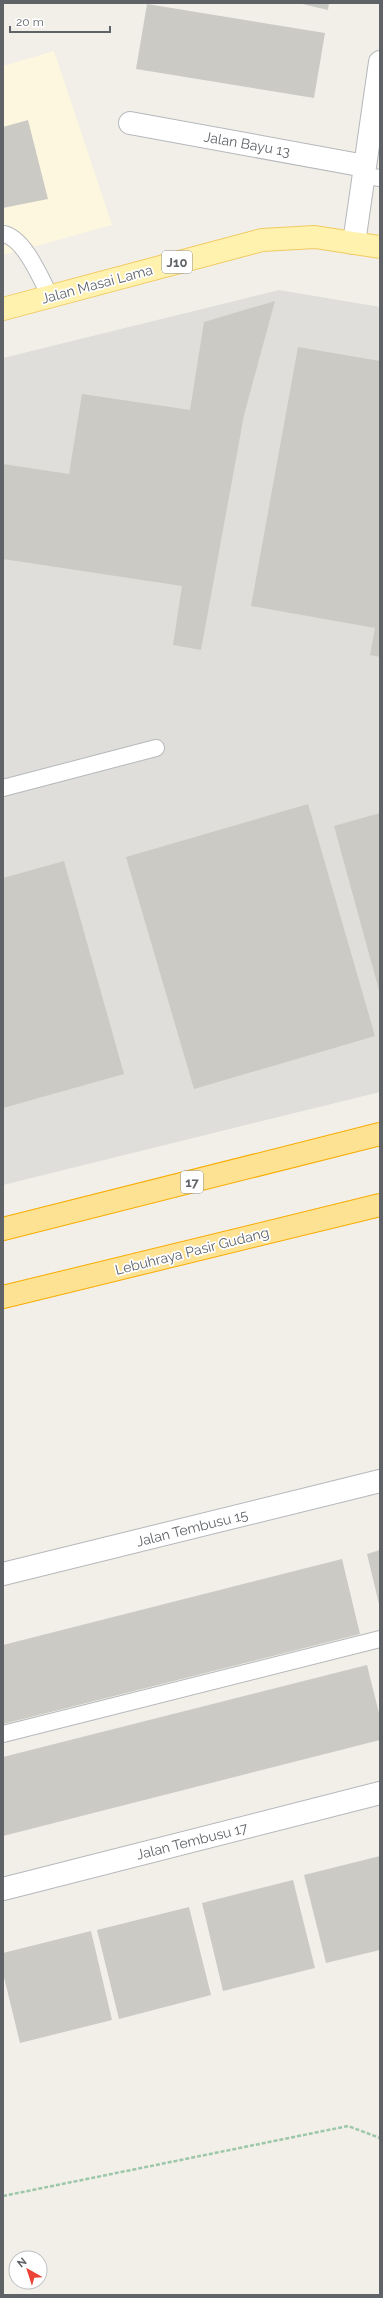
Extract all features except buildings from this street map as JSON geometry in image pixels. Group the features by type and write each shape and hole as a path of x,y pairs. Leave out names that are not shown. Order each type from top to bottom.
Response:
{"highway":[{"name":"17","path":"3,1230 380,1134"},
{"name":"Lebuhraya Pasir Gudang","path":"3,1297 380,1205"}],"main road":[{"name":"Jalan Masai Lama","path":"3,309 262,240 315,237 380,247"}],"street":[{"path":"354,243 370,173 380,62"},
{"name":"Jalan Bayu 13","path":"130,123 370,173"},
{"name":"Jalan Tembusu 15","path":"3,1574 380,1481"},
{"name":"Jalan Tembusu 17","path":"3,1889 380,1793"}],"lane":[{"path":"3,234 8,235 23,247 50,296"},
{"path":"3,788 156,748"},
{"path":"3,1734 380,1638"}],"path":[{"path":"3,2196 348,2126 380,2138"}],"shaded area":[{"path":"54,51 112,225 3,255 3,66"},
{"path":"279,290 380,307 380,1092 3,1185 3,358"}]}
